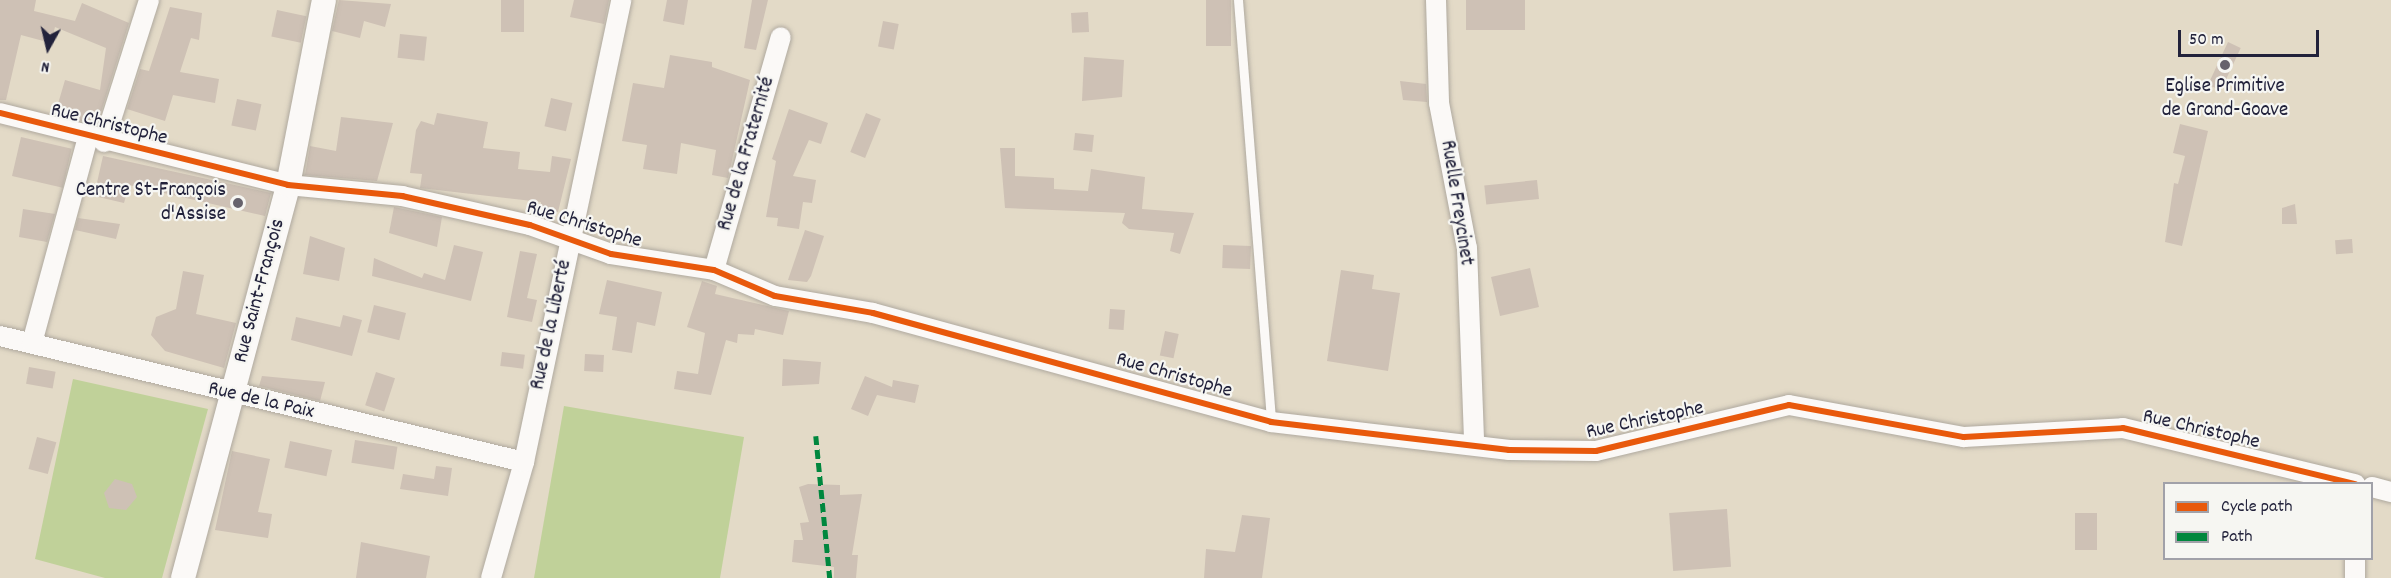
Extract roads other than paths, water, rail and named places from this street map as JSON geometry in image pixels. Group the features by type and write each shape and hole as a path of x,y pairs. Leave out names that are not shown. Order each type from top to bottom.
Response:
{"street":[{"path":"32,343 96,139 149,0"},
{"name":"Rue Saint-François","path":"183,578 288,185 324,0"},
{"name":"Rue de la Liberté","path":"491,578 524,462 621,0"},
{"name":"Ruelle Freycinet","path":"1436,0 1439,103 1467,248 1474,443"},
{"name":"Rue de la Fraternité","path":"714,270 781,38"},
{"name":"Rue Christophe","path":"0,113 96,139 288,185 402,196 570,237 611,254 714,270 775,296 895,318 1271,422 1474,443 1509,450 1596,451 1789,405 1965,437 2123,428 2347,482"},
{"name":"Rue de la Paix","path":"0,336 232,395 524,462"},
{"path":"2373,488 2391,492"},
{"path":"2355,560 2355,578"}],"lane":[{"path":"1238,0 1271,422"}],"place":[{"name":"Eglise Primitive de Grand-Goave","path":"2225,65"},
{"name":"Centre St-François d'Assise","path":"238,203"}]}
